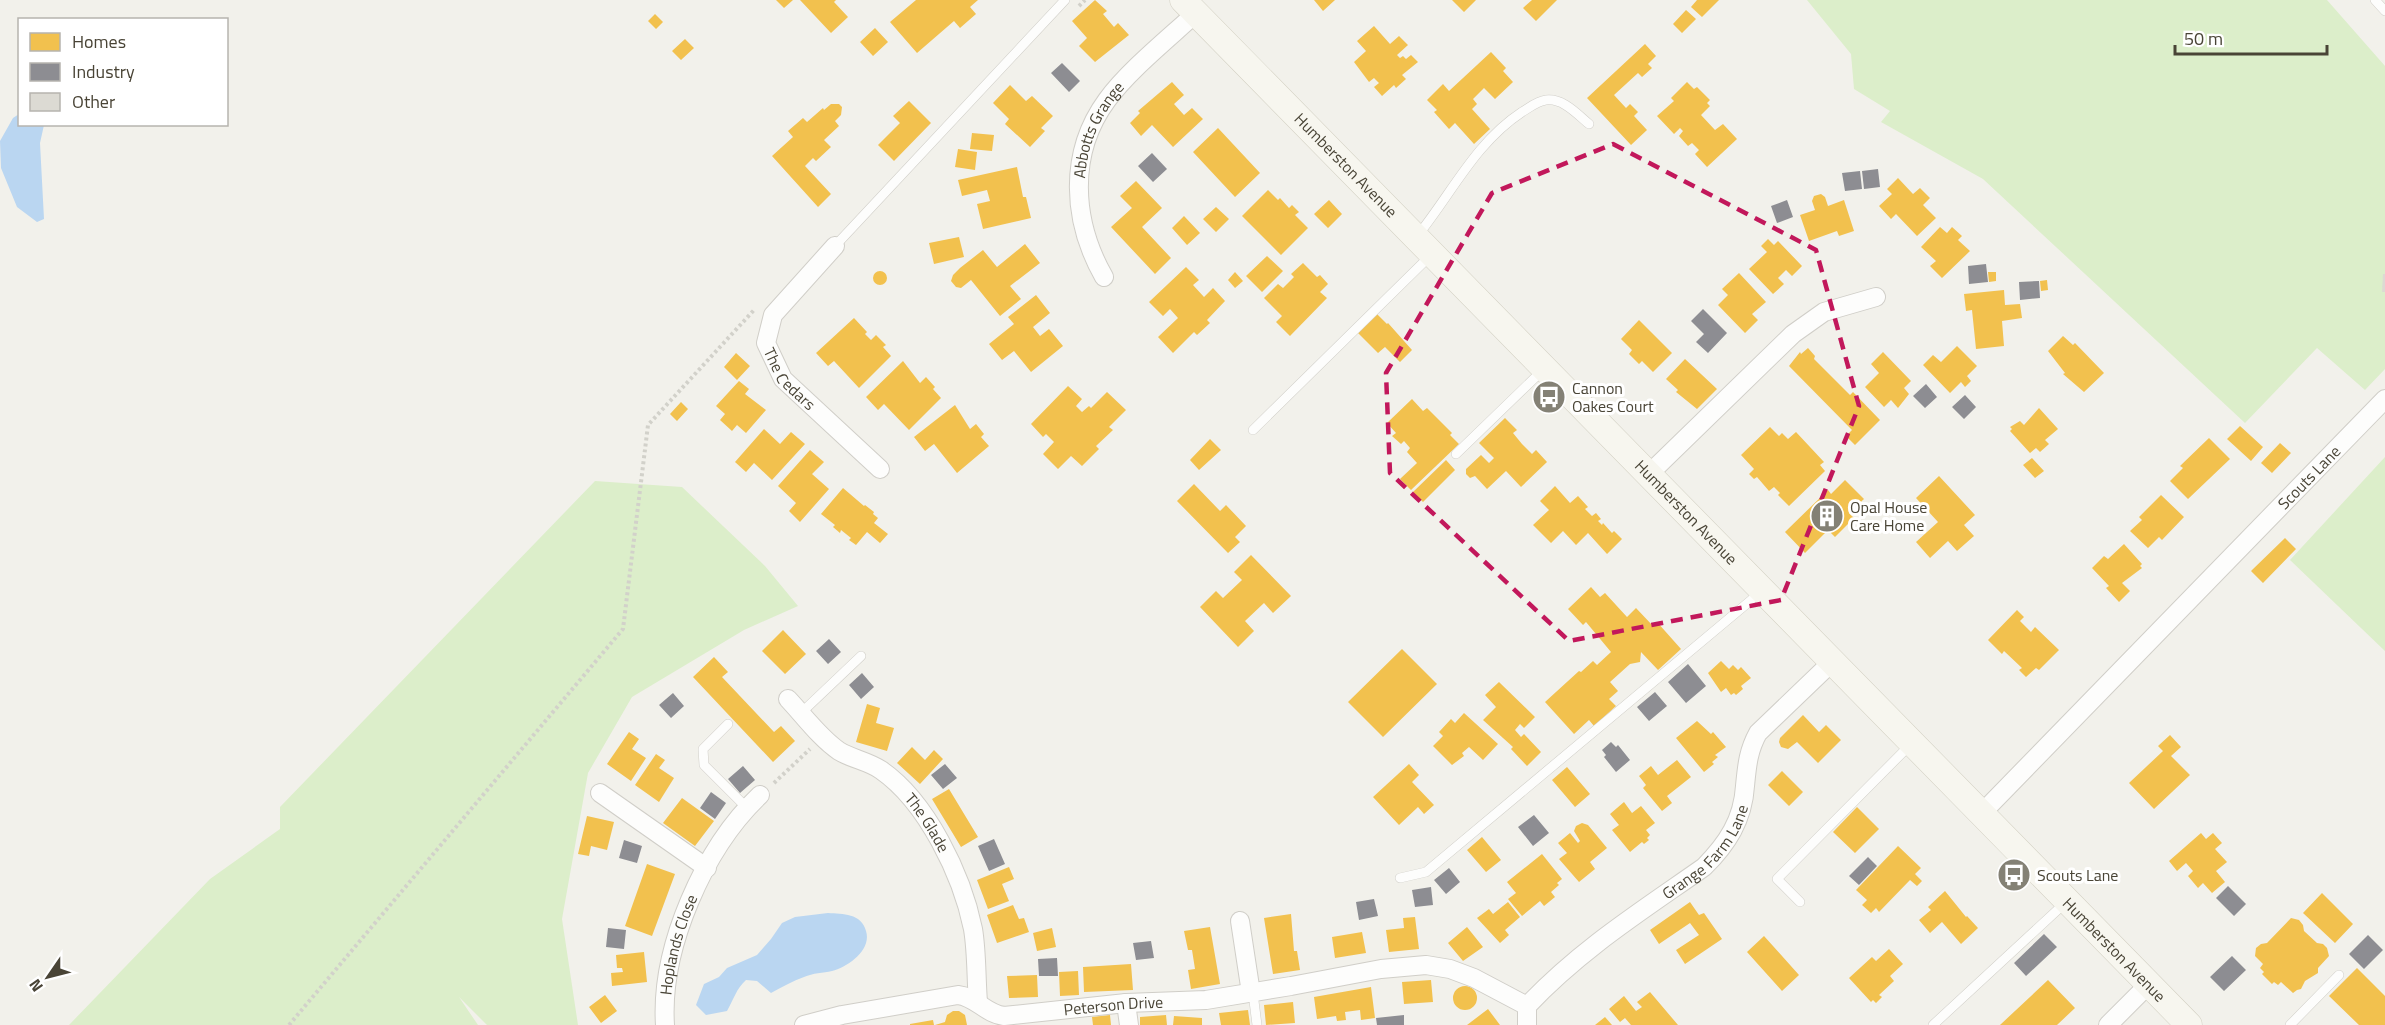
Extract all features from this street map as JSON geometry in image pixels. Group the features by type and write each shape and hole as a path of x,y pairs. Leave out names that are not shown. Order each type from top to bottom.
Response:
{"main road":[{"name":"Humberston Avenue","path":"1190,6 2189,1025"}],"street":[{"name":"Abbotts Grange","path":"1104,277 1089,249 1080,219 1078,177 1088,135 1108,98 1190,6"},
{"name":"The Cedars","path":"835,246 773,315 766,343 783,379 880,469"},
{"path":"1650,473 1793,333 1824,312 1876,297"},
{"name":"Scouts Lane","path":"1981,814 2385,399"},
{"name":"Grange Farm Lane","path":"1527,1006 1602,937 1696,872 1716,855 1736,826 1742,807 1746,765 1751,745 1758,733 1832,662"},
{"name":"The Glade","path":"788,699 839,750 880,770 890,778 910,798 932,830 957,877 973,929 983,1025"},
{"path":"600,793 707,868"},
{"name":"Hoplands Close","path":"665,1025 664,1002 672,952 693,895 730,829 754,802"},
{"path":"1240,921 1252,993"},
{"name":"Peterson Drive","path":"804,1025 843,1020 958,994 968,996 995,1015 1004,1016 1126,1003 1206,1000 1381,969 1426,965 1450,969 1474,978 1527,1006"},
{"path":"2108,1025 2149,984"},
{"path":"1126,1003 1129,1025"},
{"path":"1527,1006 1527,1025"}],"lane":[{"path":"835,246 1065,0"},
{"path":"2374,0 2385,11"},
{"path":"1253,430 1425,245 1437,211 1475,154 1492,136 1534,104 1547,100 1562,102 1589,124"},
{"path":"1456,454 1546,368"},
{"path":"1400,878 1426,872 1762,591"},
{"path":"801,712 861,656"},
{"path":"728,724 703,749 704,765 754,802"},
{"path":"1800,902 1777,879 1911,743"},
{"path":"1933,1025 2067,901"},
{"path":"2290,1025 2338,975"},
{"path":"1252,993 1257,1025"}],"path":[{"path":"1077,9 1085,0"},
{"path":"289,1025 623,629 648,425 758,306"},
{"path":"754,802 824,736"}],"highlighted area":[{"path":"1613,144 1816,250 1859,406 1781,600 1569,641 1390,473 1386,373 1492,193"}],"green space":[{"path":"1807,0 2327,0 2385,66 2385,369 2365,390 2317,348 2245,423 1983,179 1881,122 1890,111 1854,89 1851,54"},
{"path":"2385,457 2385,651 2290,560"},
{"path":"595,481 682,487 765,566 798,606 744,630 632,697 588,773 562,919 578,1025 487,1025 459,997 478,1025 69,1025 210,879 280,829 280,807"}],"water":[{"path":"18,115 18,126 44,126 40,143 44,219 37,222 17,207 1,168 0,141 13,118"},
{"path":"828,913 851,916 864,925 867,938 865,945 851,962 832,971 800,979 771,993 757,981 746,980 737,991 727,1011 706,1015 696,1005 704,984 719,977 727,968 757,955 782,923 795,917"}],"building: Homes":[{"path":"776,0 793,0 784,8"},
{"path":"800,0 836,0 834,2 848,17 831,33"},
{"path":"916,0 978,0 970,7 976,14 960,28 954,21 917,53 890,22"},
{"path":"1095,0 1107,11 1103,14 1114,27 1118,23 1129,35 1095,62 1079,46 1087,38 1072,21"},
{"path":"1314,0 1335,0 1323,11"},
{"path":"1452,0 1476,0 1464,12"},
{"path":"1532,0 1557,0 1536,21 1523,8"},
{"path":"1697,0 1719,0 1702,17 1691,7"},
{"path":"1686,10 1696,19 1682,33 1673,24"},
{"path":"655,14 663,22 656,29 648,21"},
{"path":"1374,26 1390,44 1399,36 1408,45 1397,55 1400,58 1403,56 1406,59 1411,55 1418,62 1402,75 1406,79 1396,88 1394,85 1382,96 1374,87 1379,83 1374,78 1369,82 1354,62 1366,51 1357,41"},
{"path":"875,28 888,42 873,56 860,42"},
{"path":"685,39 694,48 681,60 672,51"},
{"path":"1645,44 1656,56 1648,64 1652,68 1642,77 1638,73 1614,95 1626,108 1630,104 1638,112 1634,116 1647,130 1631,145 1587,98"},
{"path":"1491,52 1506,68 1503,71 1513,82 1495,99 1484,88 1473,99 1477,104 1472,109 1490,129 1474,144 1455,123 1449,129 1434,112 1437,110 1427,100 1443,84 1449,91"},
{"path":"1172,82 1184,95 1174,104 1184,115 1192,108 1203,119 1173,147 1152,125 1141,136 1130,123 1140,113 1138,111"},
{"path":"1687,82 1694,89 1697,87 1710,100 1707,103 1710,106 1701,115 1715,130 1723,124 1737,139 1707,167 1695,154 1699,150 1692,143 1688,146 1679,136 1683,131 1680,128 1674,134 1657,116 1674,101 1671,98"},
{"path":"1010,85 1026,101 1032,96 1053,116 1041,128 1045,131 1030,147 1005,124 1009,119 993,103"},
{"path":"909,101 931,123 894,161 878,145 900,123 893,116"},
{"path":"831,104 839,104 842,107 841,115 835,121 839,126 824,140 831,147 816,161 813,158 805,166 831,194 818,207 772,156 793,137 788,131 803,118 807,122"},
{"path":"1218,128 1260,173 1235,197 1193,152"},
{"path":"972,133 994,135 992,151 970,149"},
{"path":"958,149 977,152 975,170 955,167"},
{"path":"1017,167 1023,197 1026,197 1031,218 983,229 977,204 990,201 987,190 962,196 958,180"},
{"path":"1898,178 1913,194 1920,188 1930,198 1923,205 1936,218 1917,236 1896,214 1891,219 1879,206 1892,194 1887,189"},
{"path":"1136,181 1162,208 1142,227 1171,258 1155,274 1111,227 1132,208 1120,196"},
{"path":"1268,190 1289,208 1292,205 1299,212 1295,215 1308,228 1281,255 1242,216"},
{"path":"1821,194 1825,197 1828,206 1844,200 1854,231 1839,236 1837,231 1809,241 1800,215 1815,210 1812,201 1814,196"},
{"path":"1329,200 1342,214 1328,228 1314,214"},
{"path":"1216,207 1229,219 1216,232 1203,219"},
{"path":"1184,216 1200,233 1187,245 1172,228"},
{"path":"1940,227 1947,233 1952,227 1962,236 1958,240 1970,251 1942,278 1930,266 1936,261 1921,247"},
{"path":"959,237 964,257 934,264 929,243"},
{"path":"1768,239 1774,245 1778,241 1802,266 1792,276 1786,270 1778,278 1784,284 1773,294 1749,269 1767,252 1761,246"},
{"path":"1025,244 1040,263 1010,286 1021,299 1000,316 971,280 961,288 956,287 951,281 960,268 983,250 997,267"},
{"path":"1267,256 1283,271 1262,292 1246,276"},
{"path":"1303,263 1328,284 1320,292 1327,298 1290,336 1276,322 1282,316 1264,298 1278,284 1283,288 1294,277 1291,274"},
{"path":"1186,267 1199,280 1193,285 1204,297 1213,288 1225,301 1207,320 1210,323 1197,335 1194,332 1173,353 1158,337 1178,318 1170,309 1163,316 1149,302"},
{"path":"877,271 883,271 887,278 883,285 877,285 873,281 873,275"},
{"path":"1235,272 1243,281 1235,288 1228,280"},
{"path":"1988,272 1996,272 1996,281 1989,282"},
{"path":"1739,273 1766,302 1752,314 1758,320 1745,333 1718,305 1728,295 1722,289"},
{"path":"2047,280 2048,290 2041,291 2040,281"},
{"path":"2004,290 2005,305 2020,304 2022,318 2002,321 2004,346 1976,349 1972,310 1966,311 1964,294"},
{"path":"1036,295 1050,313 1033,327 1040,336 1049,329 1063,346 1031,372 1014,351 1002,360 989,344 1014,324 1008,317"},
{"path":"1375,312 1412,350 1400,362 1385,347 1378,353 1356,331"},
{"path":"854,318 871,340 876,335 886,345 883,347 891,356 859,388 834,361 828,366 816,353"},
{"path":"1639,320 1672,353 1653,372 1642,361 1639,364 1629,354 1632,350 1621,339"},
{"path":"2063,336 2073,345 2075,343 2104,373 2084,392 2063,374 2065,373 2048,351"},
{"path":"1957,346 1977,366 1967,376 1971,381 1965,387 1961,382 1950,393 1923,365 1933,355 1941,362"},
{"path":"1808,348 1815,356 1814,359 1850,395 1853,392 1880,420 1855,445 1846,436 1852,430 1789,366 1800,352 1801,354"},
{"path":"1883,352 1911,381 1904,388 1909,394 1898,408 1891,400 1884,407 1865,387 1879,373 1871,364"},
{"path":"736,353 750,366 737,380 724,367"},
{"path":"1685,359 1717,389 1697,409 1676,392 1678,390 1666,379"},
{"path":"903,361 920,383 926,377 941,398 909,430 884,404 878,410 866,397"},
{"path":"739,381 749,389 745,394 766,410 746,433 737,425 732,431 720,420 725,414 716,406"},
{"path":"1068,386 1082,399 1076,406 1082,412 1089,406 1091,408 1107,392 1126,410 1109,427 1113,430 1096,446 1099,449 1082,466 1071,456 1058,469 1043,454 1054,442 1046,434 1043,437 1031,424"},
{"path":"1412,399 1423,411 1427,408 1452,433 1450,435 1459,444 1411,490 1400,479 1417,463 1407,452 1410,448 1404,441 1401,444 1392,436 1396,433 1387,423"},
{"path":"681,402 688,409 677,421 670,414"},
{"path":"955,405 970,429 976,424 984,434 981,437 989,446 957,473 934,444 925,451 914,437"},
{"path":"2039,408 2058,429 2045,440 2049,444 2040,452 2036,448 2030,453 2010,431 2012,429 2010,427 2020,421 2024,425"},
{"path":"1505,418 1517,430 1513,433 1522,444 1532,454 1536,450 1547,462 1521,487 1506,471 1487,489 1475,476 1470,478 1466,474 1466,469 1481,455 1489,463 1494,458 1479,443"},
{"path":"2240,426 2263,447 2251,461 2227,439"},
{"path":"1770,427 1779,436 1782,433 1788,439 1796,432 1824,462 1820,465 1825,471 1789,506 1778,495 1780,493 1774,487 1769,491 1757,477 1754,479 1749,474 1754,469 1741,455"},
{"path":"764,429 780,444 791,432 805,444 772,480 754,463 746,472 735,462"},
{"path":"2209,438 2230,459 2188,499 2170,481 2183,468 2180,466"},
{"path":"1210,439 1221,450 1199,470 1190,460"},
{"path":"2280,443 2291,453 2272,473 2261,463"},
{"path":"810,450 824,462 812,474 829,489 800,522 789,511 796,503 778,486"},
{"path":"2032,458 2044,471 2035,478 2023,465"},
{"path":"1446,460 1455,470 1423,502 1413,492"},
{"path":"1939,476 1975,515 1964,525 1974,536 1957,551 1948,541 1930,558 1916,542 1938,522 1916,498"},
{"name":"Opal House Care Home","path":"1845,480 1864,499 1849,513 1854,518 1835,537 1828,530 1805,553 1785,532 1828,490 1831,494"},
{"path":"1194,484 1220,511 1226,505 1246,526 1235,537 1240,542 1228,553 1177,501"},
{"path":"1555,486 1570,503 1578,496 1588,507 1585,509 1592,516 1596,513 1602,525 1603,523 1612,533 1614,531 1622,539 1607,554 1588,533 1576,545 1563,531 1551,543 1533,525 1549,510 1540,501"},
{"path":"843,488 874,512 873,514 878,518 874,523 888,534 880,543 867,532 856,545 849,540 851,538 841,530 840,533 833,527 835,525 821,514"},
{"path":"2161,495 2184,517 2162,540 2159,537 2148,548 2130,531 2142,520 2139,517"},
{"path":"2285,538 2296,549 2263,583 2251,571"},
{"path":"2124,544 2142,564 2140,566 2142,568 2122,583 2130,591 2119,602 2106,588 2109,586 2092,568 2104,556 2108,559"},
{"path":"1251,555 1291,596 1273,613 1264,603 1245,621 1254,631 1238,647 1200,607 1216,591 1223,598 1242,580 1234,572"},
{"path":"1591,587 1600,597 1605,593 1627,617 1636,608 1653,626 1657,622 1681,649 1658,670 1641,652 1640,662 1630,664 1610,682 1618,691 1609,699 1616,706 1594,726 1589,720 1574,734 1545,702 1579,671 1581,672 1593,661 1597,665 1611,652 1586,622 1583,625 1568,609"},
{"path":"2017,610 2024,617 2020,621 2031,632 2035,627 2059,650 2039,670 2036,668 2026,677 2019,670 2022,668 2004,651 2002,654 1988,640"},
{"path":"783,630 806,654 785,674 762,651"},
{"path":"1402,649 1437,684 1383,737 1348,702"},
{"path":"714,657 728,672 722,677 774,732 781,726 795,741 773,762 693,677"},
{"path":"1721,661 1729,669 1733,665 1738,670 1741,667 1751,678 1741,686 1743,689 1736,695 1734,693 1731,695 1726,688 1721,692 1708,673"},
{"path":"1499,682 1535,717 1524,728 1520,724 1515,730 1521,737 1524,734 1541,752 1527,766 1511,749 1513,747 1483,720 1496,707 1485,695"},
{"path":"867,704 880,708 876,723 894,728 887,751 856,742"},
{"path":"1464,713 1498,744 1483,760 1469,747 1462,753 1464,756 1452,765 1433,746 1443,736 1439,732 1451,719 1455,723"},
{"path":"1803,715 1819,732 1826,725 1841,740 1818,763 1797,742 1788,749 1781,747 1779,742 1780,738"},
{"path":"1697,721 1711,734 1713,732 1726,747 1715,755 1718,757 1712,762 1714,764 1704,772 1676,738"},
{"path":"629,732 639,739 632,749 646,758 631,781 607,764"},
{"path":"2170,735 2181,747 2171,756 2190,775 2154,809 2129,783 2163,751 2158,746"},
{"path":"912,747 925,760 934,750 943,759 920,784 897,763"},
{"path":"656,754 665,760 659,768 674,778 659,802 635,785"},
{"path":"1677,760 1691,777 1667,796 1672,803 1662,811 1643,788 1646,785 1639,776 1651,766 1658,775"},
{"path":"1409,764 1419,775 1412,782 1434,805 1424,814 1418,807 1399,825 1373,797"},
{"path":"1567,767 1590,794 1575,807 1552,780"},
{"path":"1782,771 1803,792 1789,806 1768,785"},
{"path":"949,789 978,837 961,847 932,799"},
{"path":"682,798 714,821 695,846 663,823"},
{"path":"1624,802 1632,813 1641,806 1655,823 1646,830 1650,835 1647,838 1649,840 1644,844 1642,842 1630,852 1612,830 1619,825 1610,814"},
{"path":"1857,807 1879,829 1855,853 1833,832"},
{"path":"587,816 614,822 607,850 591,846 589,856 578,854"},
{"path":"1582,823 1588,825 1607,848 1590,862 1595,869 1579,882 1559,859 1567,853 1558,843 1570,833 1578,843 1580,841 1574,831 1576,826"},
{"path":"2201,833 2206,839 2213,833 2222,843 2215,849 2227,862 2216,871 2225,882 2212,893 2203,883 2198,888 2188,876 2193,871 2186,863 2177,871 2169,861"},
{"path":"1482,837 1501,860 1486,872 1467,850"},
{"path":"1898,846 1921,868 1915,874 1922,881 1917,886 1910,880 1879,912 1876,908 1871,913 1862,905 1867,900 1856,890"},
{"path":"1542,854 1562,879 1551,892 1555,897 1544,906 1540,901 1522,916 1508,899 1516,893 1507,882"},
{"path":"647,864 675,874 652,936 625,926"},
{"path":"1009,867 1014,879 1002,884 1009,901 988,909 977,880"},
{"path":"1945,891 1978,928 1961,944 1942,922 1930,933 1919,920 1931,910 1928,907"},
{"path":"2322,893 2353,924 2335,943 2303,913"},
{"path":"1508,902 1520,917 1505,930 1509,935 1500,943 1477,918 1489,909 1493,914"},
{"path":"1690,902 1699,915 1704,913 1722,939 1685,964 1676,950 1699,935 1690,923 1659,944 1650,930"},
{"path":"1013,905 1019,919 1024,918 1029,932 997,943 987,915"},
{"path":"1291,914 1294,951 1297,951 1300,970 1273,974 1264,918"},
{"path":"1415,917 1419,949 1389,952 1386,930 1404,928 1403,918"},
{"path":"2291,918 2299,920 2304,931 2317,943 2327,948 2329,956 2318,968 2318,973 2305,981 2301,989 2293,993 2281,982 2278,985 2274,982 2272,984 2262,974 2264,972 2260,968 2263,964 2255,956 2256,948 2267,943"},
{"path":"1210,927 1220,984 1191,989 1188,970 1195,969 1192,950 1188,950 1184,931"},
{"path":"1467,927 1483,947 1463,961 1448,943"},
{"path":"1052,928 1056,947 1037,951 1033,933"},
{"path":"1362,932 1366,953 1335,958 1332,937"},
{"path":"1764,936 1799,975 1782,991 1747,952"},
{"path":"1889,949 1903,964 1890,976 1894,981 1879,995 1882,997 1876,1003 1873,1000 1871,1002 1849,978 1872,957 1876,961"},
{"path":"644,952 647,982 612,986 611,973 623,972 622,968 617,968 616,955"},
{"path":"1131,964 1133,990 1084,992 1083,967"},
{"path":"2357,968 2385,996 2385,1025 2359,1025 2329,996"},
{"path":"1078,971 1079,995 1060,996 1059,972"},
{"path":"1037,975 1038,997 1009,998 1007,976"},
{"path":"1431,980 1433,1002 1404,1004 1402,982"},
{"path":"2048,980 2075,1008 2057,1025 2000,1025"},
{"path":"1465,986 1474,989 1477,998 1474,1007 1465,1010 1456,1007 1453,998 1456,989"},
{"path":"1371,987 1375,1018 1361,1020 1360,1010 1345,1012 1346,1020 1337,1021 1336,1016 1317,1019 1314,997"},
{"path":"1650,992 1678,1025 1631,1025 1625,1018 1620,1022 1609,1009 1624,996 1636,1011 1642,1007 1637,1002"},
{"path":"605,995 617,1011 601,1023 589,1007"},
{"path":"1293,1002 1295,1023 1266,1025 1264,1005"},
{"path":"1488,1009 1500,1025 1467,1025"},
{"path":"1248,1010 1250,1025 1221,1025 1219,1013"},
{"path":"953,1011 959,1011 965,1015 967,1025 935,1025 945,1022 947,1015"},
{"path":"1110,1015 1111,1025 1093,1025 1092,1017"},
{"path":"1166,1015 1167,1025 1140,1025 1140,1017"},
{"path":"1174,1016 1202,1018 1202,1025 1173,1025"},
{"path":"1605,1017 1612,1025 1595,1025"},
{"path":"933,1020 934,1025 910,1025 910,1024"}],"building: Industry":[{"path":"1062,63 1080,81 1069,92 1051,73"},
{"path":"1152,153 1167,169 1153,182 1138,166"},
{"path":"1878,169 1880,187 1864,189 1862,171"},
{"path":"1860,171 1862,189 1845,191 1842,173"},
{"path":"1787,200 1793,217 1777,223 1771,206"},
{"path":"1986,264 1988,282 1969,284 1968,266"},
{"path":"2039,281 2040,298 2020,300 2019,282"},
{"path":"1703,309 1727,333 1708,353 1696,342 1704,334 1691,321"},
{"path":"1926,384 1937,397 1925,408 1913,396"},
{"path":"1965,395 1976,407 1964,419 1952,407"},
{"path":"829,639 841,652 828,664 816,651"},
{"path":"1688,664 1706,686 1686,703 1668,682"},
{"path":"862,673 874,687 861,699 849,685"},
{"path":"1655,692 1667,706 1649,721 1637,707"},
{"path":"673,693 684,706 671,718 659,705"},
{"path":"1611,742 1616,747 1618,745 1630,760 1616,772 1604,757 1606,755 1602,750"},
{"path":"945,764 957,778 943,789 931,775"},
{"path":"743,766 755,780 740,793 728,779"},
{"path":"711,792 726,803 715,819 700,808"},
{"path":"1534,815 1549,833 1533,846 1518,827"},
{"path":"994,839 1005,864 989,871 978,846"},
{"path":"624,840 642,846 637,863 619,858"},
{"path":"1868,857 1877,866 1859,885 1849,876"},
{"path":"1449,868 1460,882 1446,894 1434,880"},
{"path":"2228,886 2246,904 2234,916 2216,898"},
{"path":"1431,887 1433,905 1415,907 1412,890"},
{"path":"1374,899 1378,916 1359,920 1356,902"},
{"path":"608,928 626,930 624,949 606,947"},
{"path":"2044,934 2057,947 2026,976 2014,963"},
{"path":"2368,935 2383,950 2364,969 2349,954"},
{"path":"1151,941 1154,958 1136,960 1133,943"},
{"path":"2232,956 2246,970 2224,991 2210,977"},
{"path":"1057,958 1058,976 1039,976 1038,959"},
{"path":"1404,1015 1404,1025 1377,1025 1376,1018"}],"building: Other":[{"path":"2383,274 2385,274 2385,292 2382,292"}],"place":[{"name":"Cannon Oakes Court","path":"1549,397"},
{"name":"Opal House Care Home","path":"1827,516"},
{"name":"Scouts Lane","path":"2014,875"}]}
